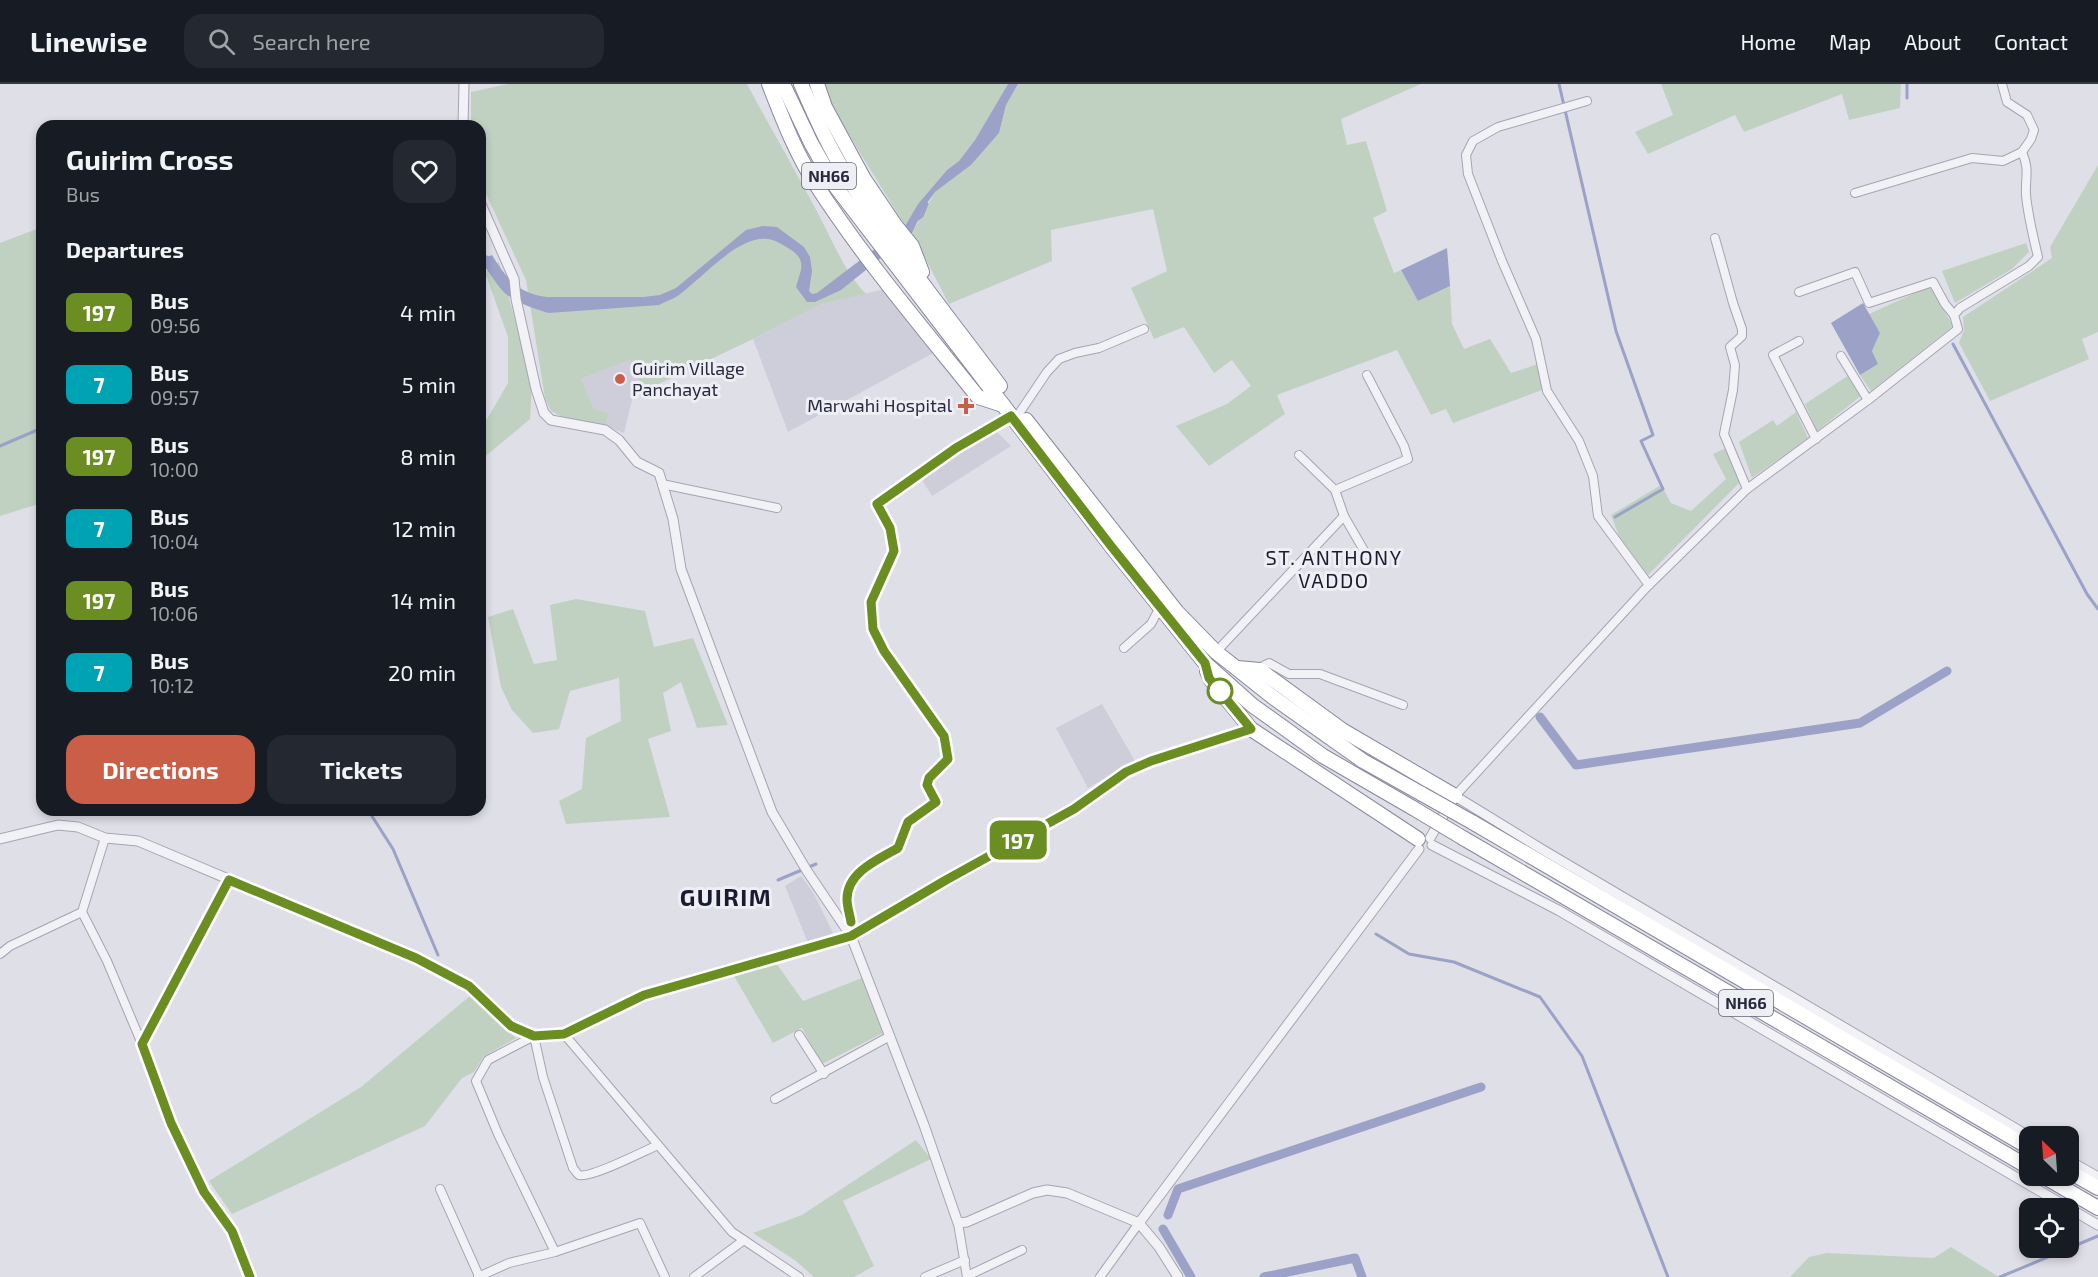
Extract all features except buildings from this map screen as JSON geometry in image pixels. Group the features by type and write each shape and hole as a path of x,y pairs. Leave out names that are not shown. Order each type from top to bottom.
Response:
{"highway":[{"path":"769,84 785,126 814,182 873,265 978,397 1012,411"},
{"name":"NH66","path":"783,84 811,143 836,187 1012,411 1160,607 1205,663 1252,705 1323,756 2019,1162"},
{"name":"NH66","path":"801,84 825,138 848,177 1012,411 1177,612 1216,652 1274,698 1363,761 1472,822 2019,1142"},
{"path":"817,84 825,107 864,178 912,246 930,292"},
{"path":"1205,663 1209,678 1251,729 1425,843"},
{"path":"1237,668 1257,669 1342,730 1455,796"},
{"path":"2079,1177 2098,1188"},
{"path":"2060,1186 2098,1208"}],"street":[{"path":"463,120 464,84"},
{"path":"1855,193 1972,158 2003,161 2022,152 2034,130 2027,115 2007,102 2002,84"},
{"path":"1587,100 1498,127 1473,141 1466,155 1468,174 1536,339 1547,391 1579,441 1593,476 1598,516 1649,585"},
{"path":"1954,315 1960,308 2029,266 2038,257 2030,226 2026,192 2027,165 2022,152"},
{"path":"486,216 514,279 516,299 536,389 544,413 551,420 605,430 619,440 637,462 659,473 673,519 681,569 772,812 807,871 851,936 924,1125 958,1223 967,1276 1022,1251"},
{"path":"1715,238 1742,329 1742,336 1730,347 1734,365 1733,381 1724,434 1748,489"},
{"path":"1100,1277 1425,843 1455,796 1649,585 1748,489 1868,400 1958,329 1954,315 1933,282 1869,303 1855,272 1799,292"},
{"path":"851,936 847,897 854,878 873,862 898,848 908,822 936,802 927,785 929,778 948,759 944,736 884,651 873,629 871,602 894,551 890,528 877,504 1012,411 1059,359 1099,348 1144,329"},
{"path":"1798,341 1773,355 1816,439"},
{"path":"1841,356 1868,400"},
{"path":"1335,490 1408,459 1404,446 1367,375"},
{"path":"1299,455 1335,490 1344,516 1366,554"},
{"path":"662,483 777,508"},
{"path":"1216,652 1344,516"},
{"path":"1124,648 1151,624 1160,607"},
{"path":"1257,669 1269,663 1289,674 1320,674 1403,705"},
{"path":"555,1252 498,1134 476,1081 488,1060 534,1036 564,1034 644,995 851,936 1074,809 1126,772 1151,761 1251,729"},
{"path":"1455,796 2019,1131"},
{"path":"0,839 58,825 78,827 105,838 138,842 416,958 469,986 511,1026 534,1036"},
{"path":"105,838 82,912 107,961 142,1044 171,1123 204,1192 232,1231 250,1277"},
{"path":"1425,843 1558,910 2098,1225"},
{"path":"142,1044 229,880"},
{"path":"0,954 10,946 82,912"},
{"path":"564,1034 732,1232 799,1277"},
{"path":"799,1035 824,1074"},
{"path":"534,1036 543,1077 573,1168 578,1174 582,1176 601,1171 658,1145"},
{"path":"775,1100 890,1036"},
{"path":"2079,1166 2098,1177"},
{"path":"440,1189 478,1277 509,1263 555,1252 640,1223 665,1277"},
{"path":"958,1223 967,1222 1033,1193 1047,1190 1067,1193 1139,1223 1159,1247 1178,1277"},
{"path":"694,1277 744,1239"},
{"path":"925,1277 965,1260"}],"shaded area":[{"path":"889,288 937,351 788,432 753,339 821,304"},
{"path":"630,360 644,391 633,396 624,433 605,426 594,409 581,379"},
{"path":"997,432 1011,446 932,496 919,475"},
{"path":"1102,704 1135,761 1088,788 1056,728"},
{"path":"801,876 813,892 833,933 808,943 785,886"}],"green space":[{"path":"508,84 747,84 843,263 866,294 821,304 644,391 630,360 581,379 594,409 609,414 605,426 571,421 551,411 545,398 526,280 486,194 486,120 471,120 471,92"},
{"path":"824,84 1008,84 975,140 959,161 947,170 918,204 905,226 835,112"},
{"path":"1018,84 1421,84 1341,119 1347,145 1366,141 1387,211 1373,218 1394,273 1401,270 1418,301 1450,286 1452,324 1464,349 1490,339 1511,373 1538,364 1542,390 1453,423 1446,409 1431,415 1397,350 1277,395 1285,414 1209,466 1176,426 1227,404 1251,386 1232,360 1214,373 1184,327 1154,339 1131,288 1167,271 1153,209 1051,230 1052,261 949,304 912,233 935,192 971,165 999,133 1006,105"},
{"path":"1661,84 1901,84 1900,108 1849,120 1842,94 1744,132 1735,115 1648,154 1635,132 1673,115"},
{"path":"2098,165 2098,332 2082,339 2089,359 1990,401 1959,343 1964,330 1963,317 2052,258 2050,247"},
{"path":"36,229 36,505 0,516 0,243"},
{"path":"2026,243 2029,252 2012,269 1955,303 1942,271"},
{"path":"499,262 532,381 530,419 486,456 486,421 508,383 508,337 486,271"},
{"path":"1930,286 1953,326 1871,391 1860,375 1878,364 1872,351 1880,333 1869,314"},
{"path":"1849,375 1862,395 1817,431 1805,404"},
{"path":"1796,412 1808,438 1752,478 1739,442 1773,420 1777,426"},
{"path":"1726,448 1740,482 1648,575 1619,536 1611,515 1661,485 1671,503 1691,511 1726,479 1713,454"},
{"path":"576,599 645,611 654,647 693,638 728,725 697,728 681,682 663,693 671,731 648,739 670,817 566,824 559,801 582,789 586,738 621,721 619,678 570,691 559,729 533,733 512,710 501,687 488,617 513,609 534,664 557,660 550,605"},
{"path":"776,963 803,1001 862,978 883,1033 822,1064 802,1028 773,1043 734,976"},
{"path":"470,996 516,1038 484,1056 474,1072 462,1078 425,1126 232,1214 209,1181 361,1087"},
{"path":"916,1140 931,1159 843,1201 874,1266 854,1277 814,1277 796,1261 753,1233 802,1215"},
{"path":"1951,1247 1999,1277 1790,1277 1809,1257 1827,1253 1934,1258"}],"water":[{"path":"1008,84 1018,84 1006,105 999,133 971,165 935,192 925,206 912,233 841,290 815,302 807,302 796,287 801,261 794,252 770,239 755,240 731,252 686,290 659,305 549,313 511,298 501,289 486,268 486,258 492,255 514,284 528,292 547,297 660,295 676,288 746,230 763,226 777,227 804,247 810,257 812,271 809,291 812,294 817,293 905,226 918,204 947,170 959,161 975,140"},
{"path":"1447,248 1450,286 1418,301 1401,270"},
{"path":"1863,303 1880,333 1872,351 1878,364 1860,375 1831,323"}],"waterway":[{"path":"1559,84 1616,331 1653,435 1641,441 1663,489 1615,517"},
{"path":"1907,84 1907,98"},
{"path":"918,219 922,216 927,204"},
{"path":"1953,344 2087,594 2098,609"},
{"path":"0,446 36,431"},
{"path":"1540,717 1576,765 1860,723 1947,671"},
{"path":"372,816 393,849 438,955"},
{"path":"778,880 816,864"},
{"path":"1376,934 1409,954 1454,962 1540,997 1582,1056 1668,1277"},
{"path":"1168,1215 1178,1189 1481,1087"},
{"path":"1163,1229 1191,1277"},
{"path":"2000,1277 2098,1236"},
{"path":"1264,1277 1355,1258 1362,1277"}],"bus line":[{"name":"197","path":"250,1277 232,1231 204,1192 171,1123 142,1044 229,880 416,958 469,986 511,1026 534,1036 564,1034 644,995 851,936 1074,809 1126,772 1151,761 1251,729 1209,678 1205,663 1011,416 956,448 877,504 890,528 894,551 871,602 873,629 884,651 944,736 948,759 929,778 927,785 936,802 908,822 898,848 873,862 854,878 847,897 851,922"}],"place":[{"name":"Guirim Village Panchayat","path":"620,379"},
{"name":"Marwahi Hospital","path":"966,406"}],"district":[{"name":"ST. ANTHONY VADDO","path":"1334,570"},
{"name":"GUIRIM","path":"726,898"}]}
